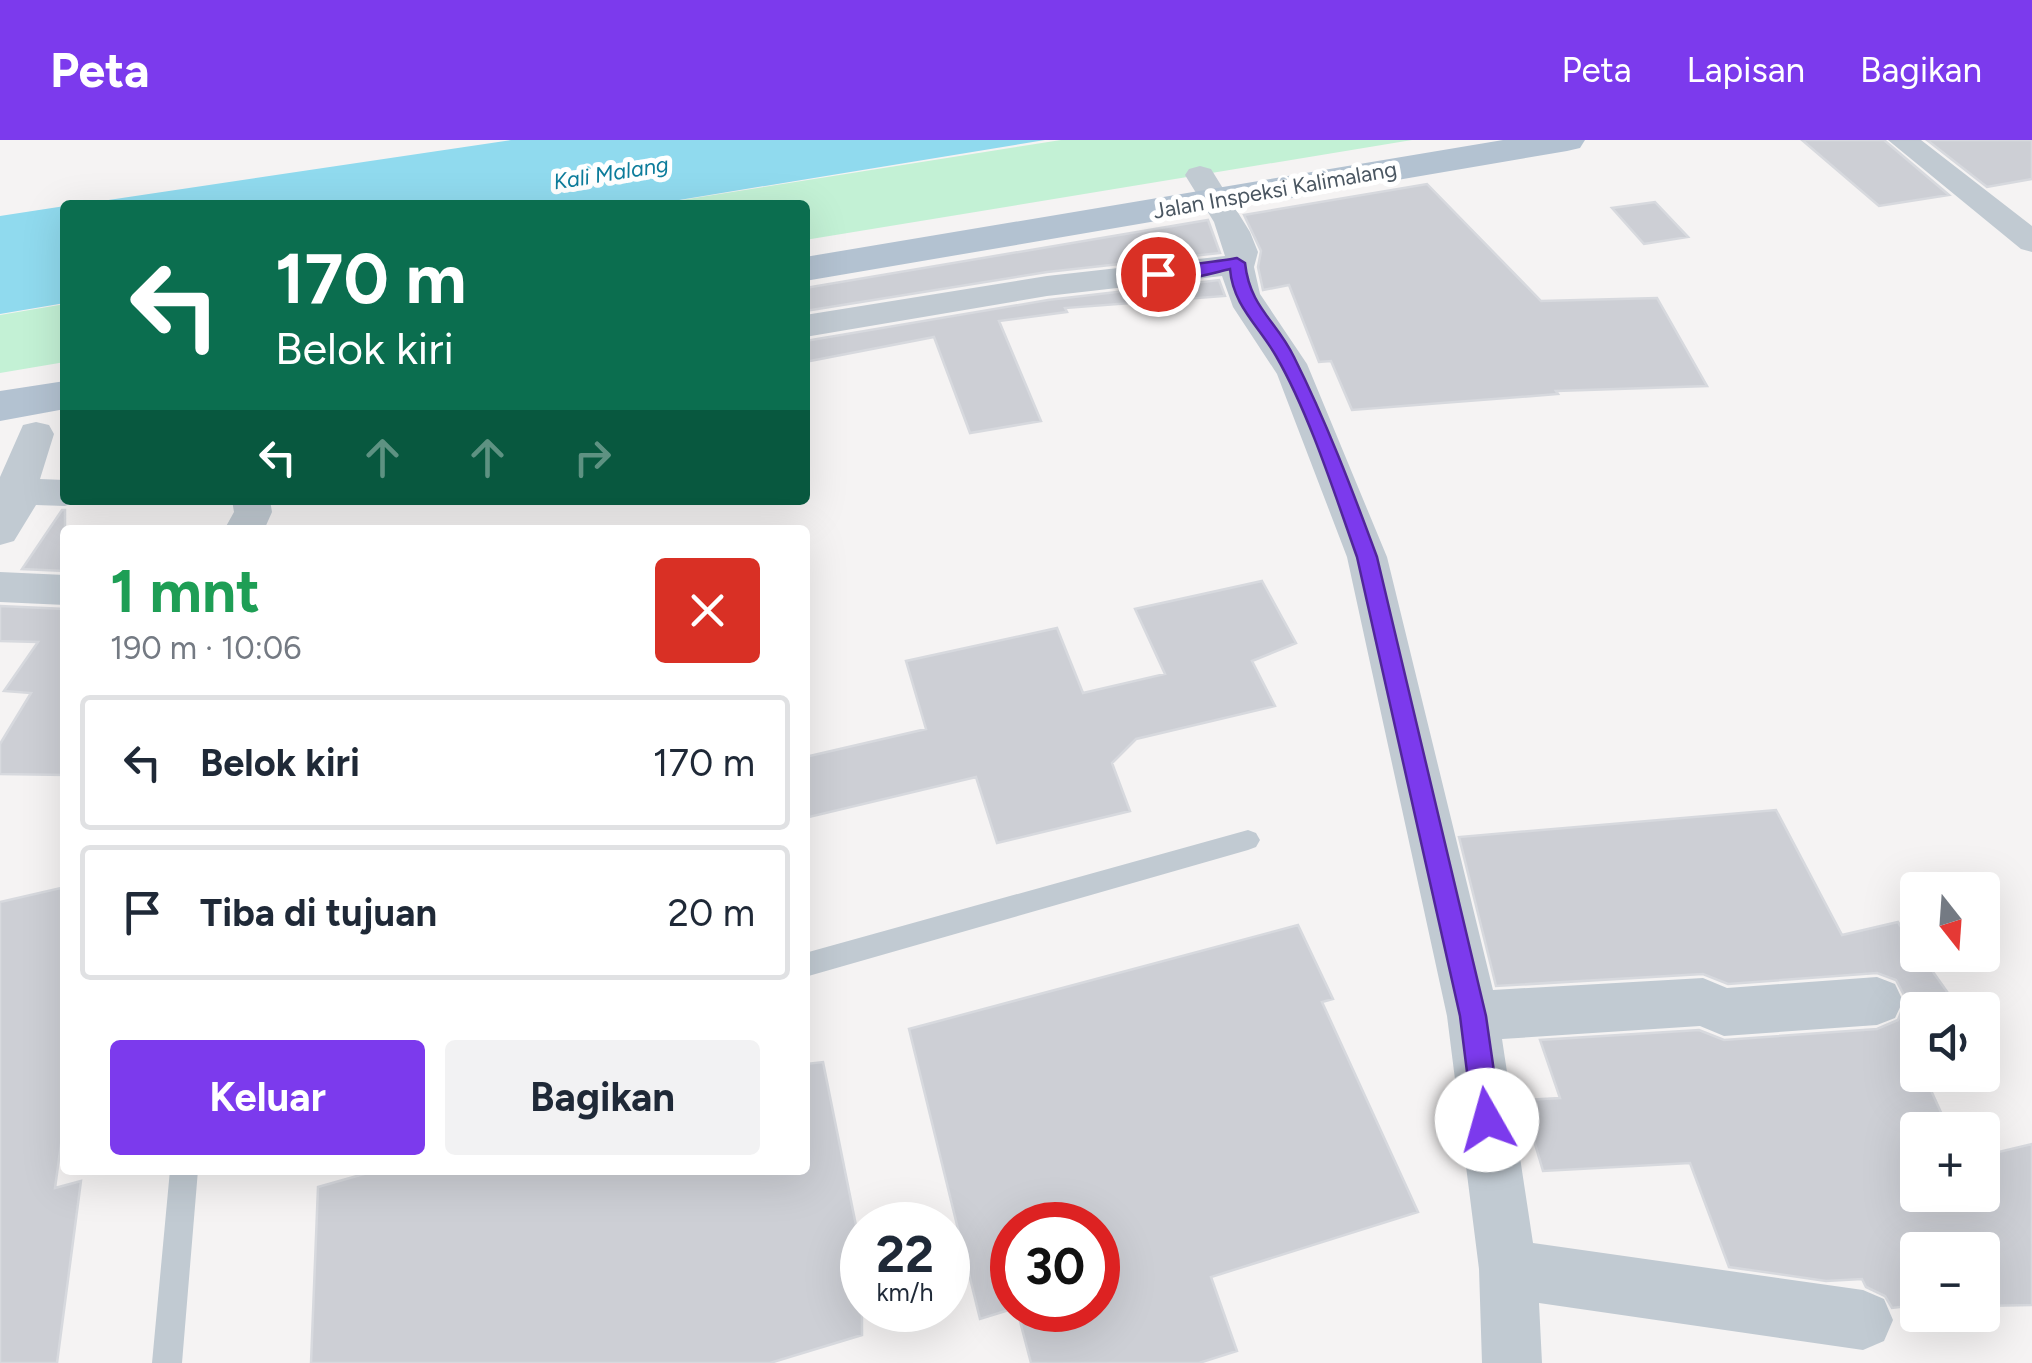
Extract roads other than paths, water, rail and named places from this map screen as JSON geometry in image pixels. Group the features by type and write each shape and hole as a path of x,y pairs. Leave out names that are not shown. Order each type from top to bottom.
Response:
{"main road":[{"name":"Jalan Inspeksi Kalimalang","path":"810,269 1209,187 1412,140"},
{"name":"Jalan Inspeksi Kalimalang","path":"810,239 1568,140"},
{"path":"0,373 60,363"},
{"path":"0,406 60,395"}],"street":[{"path":"1903,140 2032,242"},
{"path":"1209,187 1242,252 1237,263 1240,287 1256,318 1290,366 1367,557 1473,1016 1508,1269 1512,1363"},
{"path":"810,325 1047,286 1124,275 1192,272 1237,263"},
{"path":"10,488 34,434"},
{"path":"10,488 60,493"},
{"path":"0,532 18,504 10,488"},
{"path":"0,587 60,590"},
{"path":"1473,1016 1702,1002 1724,1012 1877,1000"},
{"path":"1508,1269 1863,1320"}],"lane":[{"path":"810,964 1248,840"},
{"path":"167,1363 184,1175"}],"water":[{"name":"Kali Malang","path":"511,140 1045,140 679,200 109,200"},
{"path":"60,207 60,304 0,314 0,216"}]}
